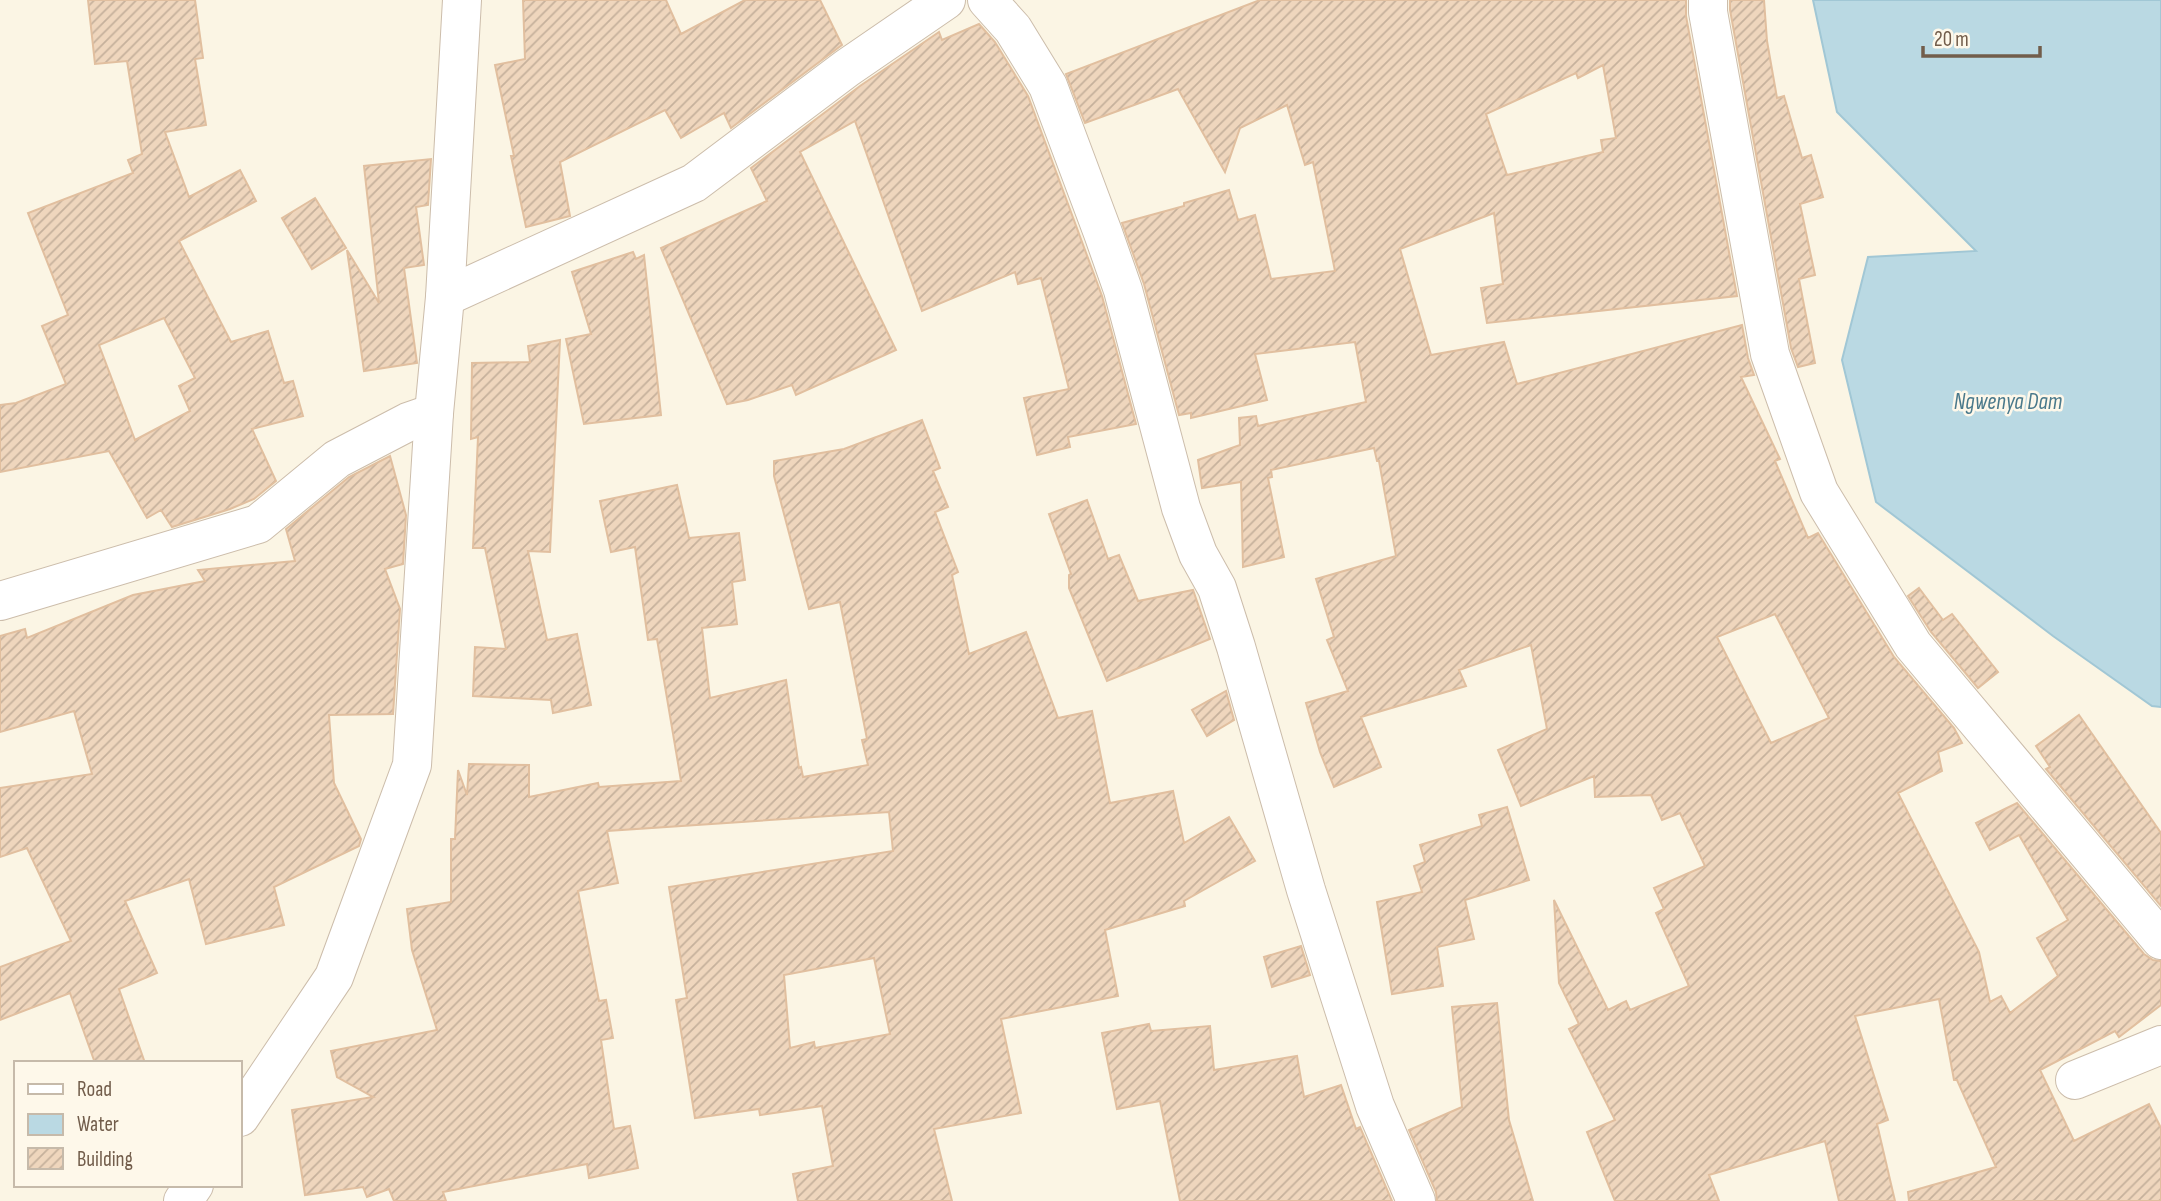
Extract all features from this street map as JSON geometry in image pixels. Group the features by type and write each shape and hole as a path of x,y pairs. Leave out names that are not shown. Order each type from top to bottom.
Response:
{"street":[{"path":"242,1114 334,977 412,765 434,414 446,297 462,0"},
{"path":"987,0 1013,29 1048,86 1103,233 1126,303 1181,508 1198,554 1216,588 1236,647 1306,890 1376,1106 1416,1201"},
{"path":"1708,0 1770,354 1819,492 1913,645 2161,940"},
{"path":"446,297 694,183 938,2"},
{"path":"0,601 258,523 337,459 408,422 434,414"},
{"path":"2075,1080 2161,1045"}],"water":[{"name":"Ngwenya Dam","path":"1813,0 2161,0 2161,707 2152,706 2053,636 1876,502 1842,360 1868,257 1976,251 1837,112"}],"building":[{"path":"88,0 195,0 203,58 195,59 206,125 165,132 189,197 240,170 256,201 179,241 231,342 268,331 284,383 293,381 303,416 252,429 276,481 254,499 172,527 161,510 147,518 109,451 0,472 0,405 16,403 66,384 42,326 68,315 28,213 133,173 128,160 142,154 127,61 95,64","holes":["164,318 195,378 179,386 190,411 135,440 99,345"]},
{"path":"523,0 666,0 681,34 745,0 820,0 842,45 731,128 724,113 681,138 665,110 560,162 570,216 526,227 495,65 525,59"},
{"path":"1260,0 1686,0 1686,16 1737,296 1487,323 1481,288 1503,284 1494,213 1400,249 1431,355 1504,342 1517,384 1742,325 1754,375 1741,377 1780,459 1775,461 1808,538 1818,533 1894,657 1954,728 1962,743 1938,752 1942,771 1898,793 1979,952 1990,1002 2001,996 2010,1013 2058,976 2037,938 2068,920 2019,835 1990,850 1976,823 2017,803 2144,954 2153,960 2161,961 2161,1005 2119,1037 2115,1031 2040,1070 2074,1141 2149,1104 2161,1128 2161,1201 1909,1201 1908,1192 1996,1167 1957,1080 1954,1080 1939,999 1855,1016 1888,1120 1877,1124 1895,1201 1839,1201 1825,1141 1709,1175 1719,1201 1615,1201 1587,1132 1615,1120 1569,1029 1579,1024 1559,983 1554,900 1608,1010 1626,1001 1630,1010 1689,986 1656,913 1664,909 1654,888 1705,866 1680,813 1662,820 1651,795 1595,797 1594,776 1521,806 1498,750 1547,729 1531,645 1459,670 1466,686 1361,717 1381,767 1334,787 1320,752 1306,703 1348,691 1327,640 1334,637 1316,579 1396,556 1379,461 1374,448 1271,470 1272,477 1268,478 1284,557 1243,567 1241,482 1202,488 1198,460 1240,445 1239,418 1256,416 1258,426 1366,402 1355,342 1255,354 1267,400 1191,418 1191,413 1179,415 1144,284 1122,223 1229,190 1238,220 1255,215 1271,279 1335,271 1313,162 1305,165 1287,105 1240,128 1225,172 1178,89 1085,123 1066,74","holes":["1603,65 1616,138 1601,140 1603,152 1507,175 1486,114 1576,73 1578,78","1775,614 1829,718 1771,743 1717,637"]},
{"path":"1730,0 1764,0 1767,41 1777,98 1784,96 1802,158 1811,155 1823,197 1800,204 1815,275 1799,279 1815,363 1798,367 1791,348"},
{"path":"979,24 995,42 1028,96 1102,296 1136,424 1068,437 1070,447 1037,455 1024,398 1069,389 1041,278 1018,284 1015,272 922,311 855,121 800,152 896,350 796,395 792,385 727,404 661,248 767,201 751,168 860,86 939,32 942,40"},
{"path":"431,159 428,205 416,207 424,265 404,268 417,363 364,371 347,250 379,303 364,166"},
{"path":"315,198 346,248 312,269 282,218"},
{"path":"633,252 636,259 644,255 661,415 584,424 566,339 591,334 572,272"},
{"path":"560,340 550,552 528,551 547,640 577,634 591,705 553,713 551,700 473,696 475,647 506,649 485,548 473,548 478,437 471,439 472,363 530,362 528,346"},
{"path":"922,420 940,468 933,471 948,507 935,512 958,572 952,575 969,654 1026,632 1058,718 1092,711 1110,803 1173,791 1184,843 1229,817 1255,861 1184,901 1185,906 1105,930 1118,996 1001,1019 1021,1113 934,1129 952,1201 798,1201 793,1174 833,1166 822,1106 760,1115 759,1109 695,1118 676,1000 687,998 669,887 893,851 889,812 607,831 618,883 578,891 599,1001 606,1000 613,1038 601,1040 614,1129 630,1126 638,1168 589,1178 587,1164 443,1192 446,1201 394,1201 389,1189 367,1197 363,1187 305,1195 292,1110 373,1097 337,1077 331,1051 437,1030 412,950 407,909 451,902 451,839 455,839 458,770 467,795 469,764 529,765 529,797 598,783 599,787 681,781 657,639 648,640 635,547 611,552 600,501 677,485 689,538 739,533 745,580 732,582 737,624 702,628 710,698 786,680 799,768 801,767 803,777 868,765 862,740 867,739 840,602 809,609 774,476 774,461 844,449","holes":["874,958 890,1034 815,1048 814,1042 790,1048 784,975"]},
{"path":"390,456 406,515 403,564 385,569 400,609 393,714 329,715 334,783 361,839 359,846 274,887 284,925 206,944 189,879 125,901 157,973 119,989 144,1061 94,1061 70,993 0,1020 0,967 71,941 27,848 0,857 0,788 92,774 74,711 0,732 0,636 25,629 27,638 133,595 205,581 198,570 295,561 286,529 349,477"},
{"path":"1087,500 1108,559 1119,555 1138,601 1193,590 1210,639 1107,681 1069,588 1071,574 1049,514"},
{"path":"1919,588 1943,620 1952,614 1998,672 1978,688 1931,632 1908,596"},
{"path":"1226,691 1234,720 1207,736 1192,710"},
{"path":"2079,715 2161,833 2161,906 2046,769 2050,767 2036,746"},
{"path":"1507,807 1529,880 1465,900 1474,939 1437,947 1443,986 1392,994 1377,902 1422,892 1414,866 1425,862 1420,845 1482,826 1479,815"},
{"path":"1301,946 1310,975 1272,987 1264,957"},
{"path":"1497,1003 1509,1120 1533,1201 1437,1201 1436,1192 1409,1130 1462,1107 1452,1007"},
{"path":"1149,1024 1151,1031 1210,1026 1214,1070 1297,1056 1304,1097 1341,1085 1356,1129 1360,1127 1392,1201 1180,1201 1160,1101 1117,1109 1102,1033"}]}
